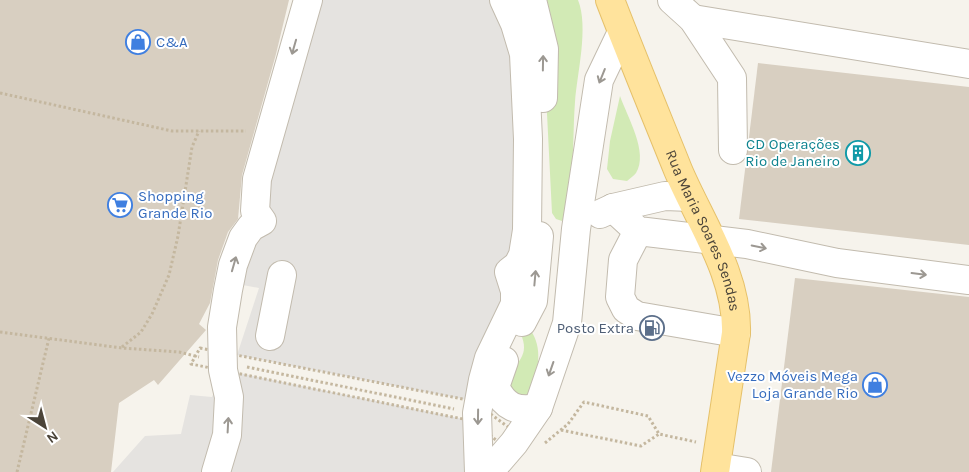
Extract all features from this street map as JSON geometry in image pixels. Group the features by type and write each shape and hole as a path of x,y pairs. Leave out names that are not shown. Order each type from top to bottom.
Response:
{"main road":[{"name":"Rua Maria Soares Sendas","path":"610,0 678,170 723,267 732,292 736,333 717,462"}],"lane":[{"path":"216,472 227,435 229,397 223,361 222,327 233,265 243,238 251,227 262,221 255,211 258,179 308,0"},
{"path":"479,472 478,414 483,380 489,358 515,304 515,292 509,272 518,264 523,255 527,230 528,139 524,54 516,24 504,0"},
{"path":"532,0 544,49 539,230 533,301 513,339 495,387 508,405 524,410 538,408"},
{"path":"672,0 693,19 732,78 733,150"},
{"path":"693,19 969,64"},
{"path":"489,472 517,443 538,408 567,323 576,229 599,80 622,32"},
{"path":"582,188 599,195 613,196 660,180 678,170"},
{"path":"576,229 601,213 613,208 665,196 690,197"},
{"path":"613,208 638,232 747,244 837,263 969,280"},
{"path":"638,232 623,260 620,297 626,308 637,316 736,333"},
{"path":"270,336 282,275"},
{"path":"717,462 747,472"}],"path":[{"path":"0,93 172,131 270,131"},
{"path":"122,348 141,332 152,314 169,275 178,236 192,147 198,131"},
{"path":"0,332 122,348 179,352 223,361 472,401 478,414 517,443"},
{"path":"17,472 49,338"},
{"path":"478,414 473,421 223,361 200,348 191,364 223,361 478,414 517,443"},
{"path":"517,443 561,430 568,424 584,402 648,416 659,434 717,462"},
{"path":"561,430 641,446 659,434"}],"green space":[{"path":"527,0 578,0 581,11 582,37 575,102 572,170 565,217 562,221 556,219 552,213 545,74"},
{"path":"620,96 636,134 640,155 636,173 627,181 613,179 607,169 610,141"},
{"path":"530,329 537,344 536,375 533,391 516,404 510,390 509,381 524,351 522,337"}],"shaded area":[{"path":"310,0 494,0 517,54 515,225 511,269 473,401 237,355 259,288 232,283"},
{"path":"224,370 473,421 470,472 113,472 145,436 181,434 190,395 212,397"}],"building":[{"name":"Shopping Grande Rio","path":"0,0 289,0 242,175 238,219 228,232 218,260 210,303 199,324 206,330 158,385 154,380 119,403 111,472 0,472"},
{"name":"CD Operações Rio de Janeiro","path":"758,63 969,87 969,245 739,219"},
{"name":"Vezzo Móveis Mega Loja Grande Rio","path":"795,278 969,297 969,472 771,472"}],"place":[{"name":"C&A","path":"138,42"},
{"name":"CD Operações Rio de Janeiro","path":"858,153"},
{"name":"Shopping Grande Rio","path":"120,205"},
{"name":"Posto Extra","path":"652,328"},
{"name":"Vezzo Móveis Mega Loja Grande Rio","path":"875,385"}]}
